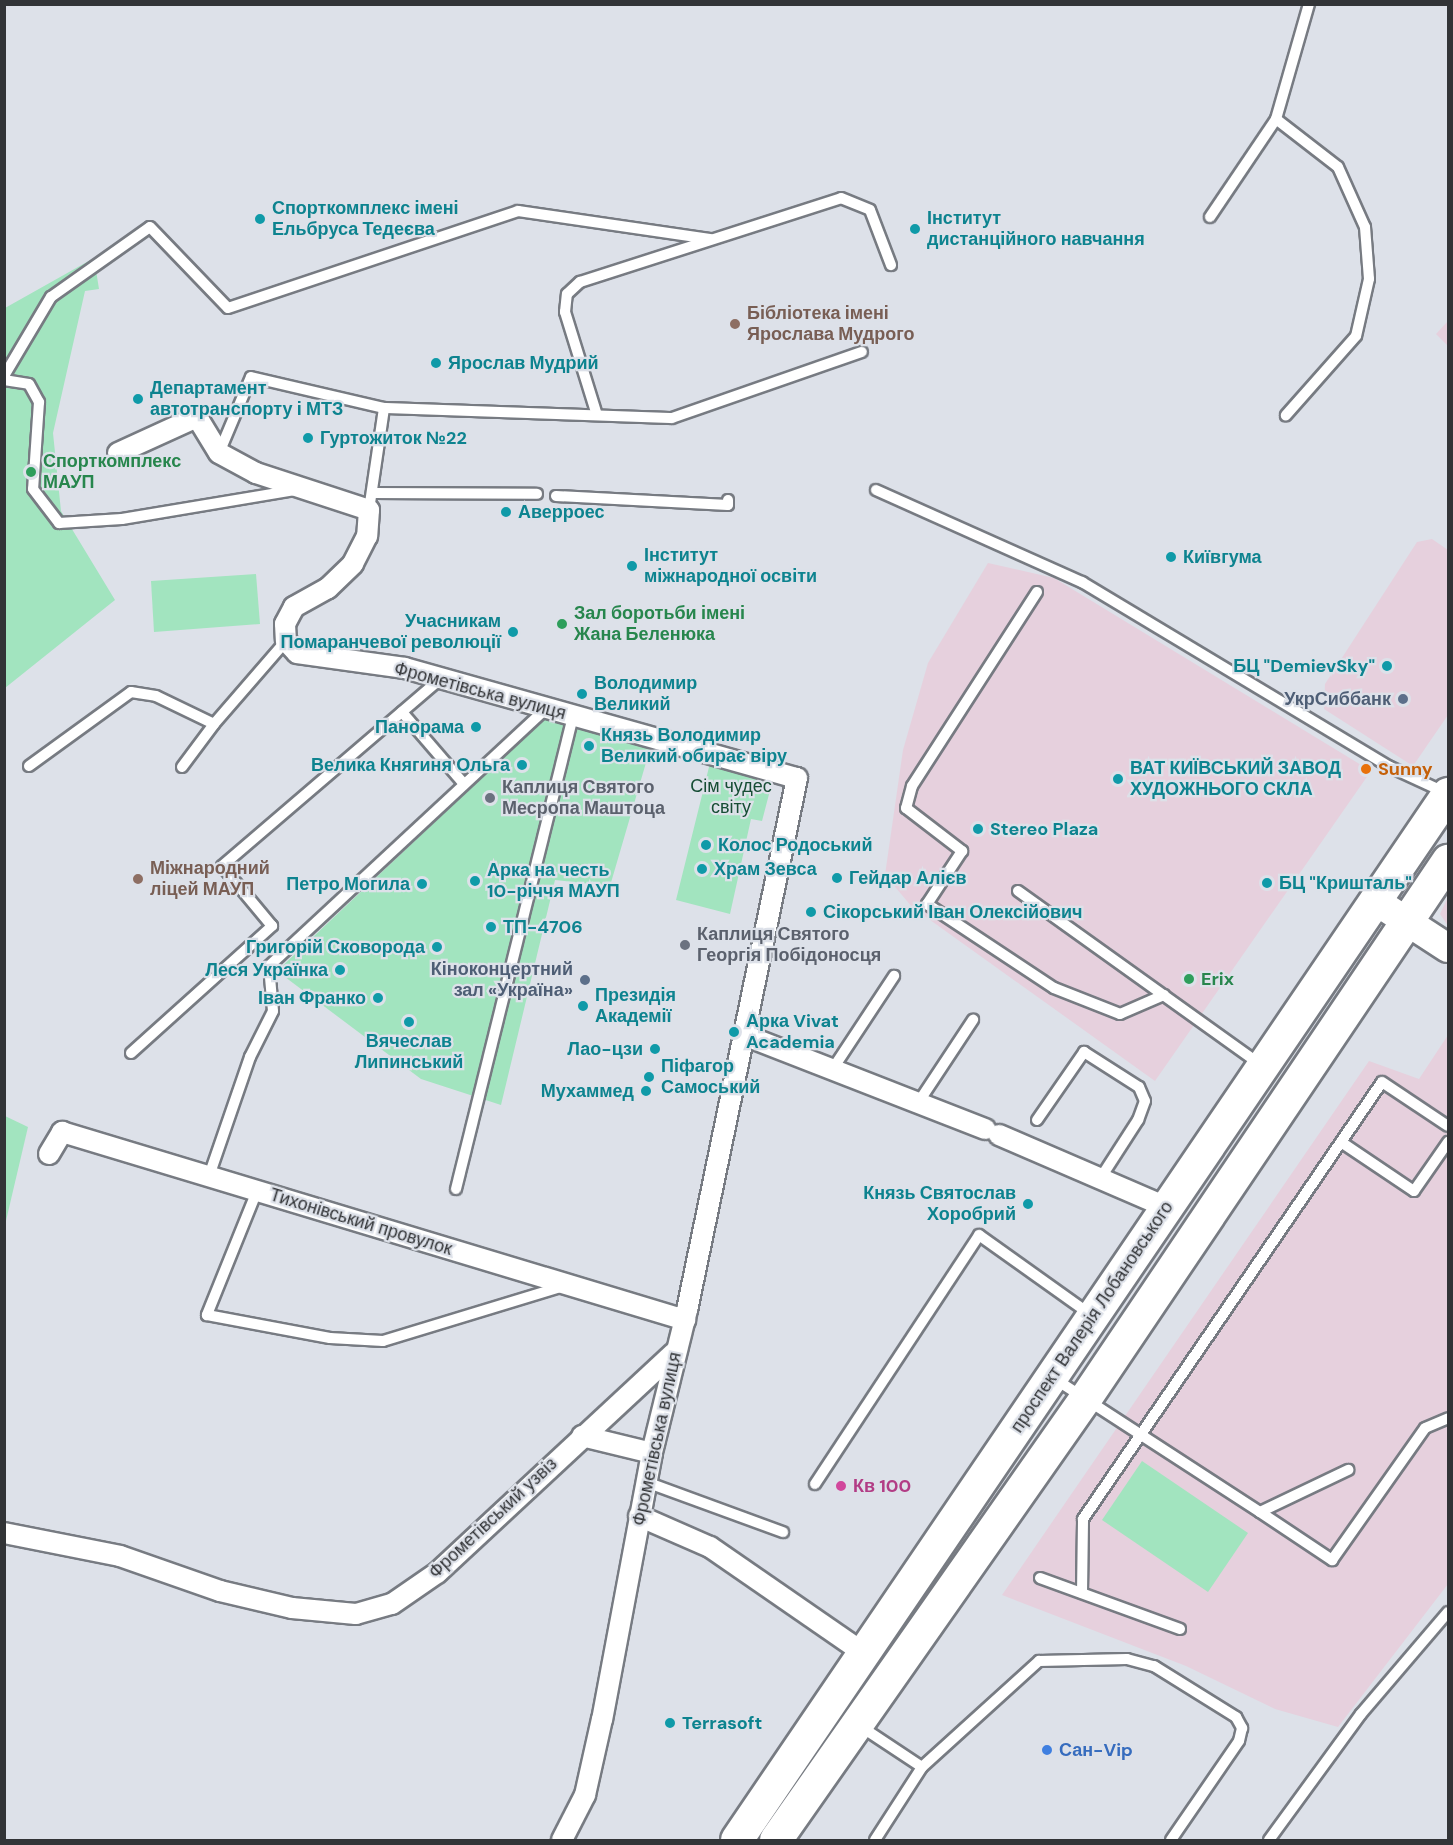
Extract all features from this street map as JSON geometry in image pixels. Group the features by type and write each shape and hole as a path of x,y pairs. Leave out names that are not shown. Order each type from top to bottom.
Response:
{"main road":[{"name":"проспект Валерія Лобановського","path":"737,1840 1094,1317 1261,1065 1449,794"},
{"path":"776,1840 1086,1398 1449,861"}],"street":[{"path":"118,453 197,417 219,453 301,489 371,501 367,536 353,564 328,588 294,607 285,624 286,640"},
{"name":"Фрометівська вулиця","path":"286,640 309,657 441,678 797,778 685,1320 674,1353 652,1453 585,1795 562,1840"},
{"path":"1374,900 1449,948"},
{"path":"744,1035 992,1132 1166,1207"},
{"name":"Тихонівський провулок","path":"49,1154 62,1132 685,1320"},
{"name":"Фрометівський узвіз","path":"4,1533 120,1556 220,1591 292,1608 356,1614 392,1604 437,1573 674,1353"},
{"path":"582,1436 652,1453"},
{"path":"639,1516 710,1547 865,1654"}],"lane":[{"path":"1210,217 1276,119 1309,4"},
{"path":"1276,119 1338,167 1365,227 1369,279 1356,336 1286,415"},
{"path":"596,412 565,312 567,294 580,282 842,198 870,210 891,266"},
{"path":"301,489 122,519 59,523 33,489 39,402 28,384 4,378 51,297 150,226 228,308 518,211 710,239"},
{"path":"219,453 251,377 384,408 596,412 672,418 862,352"},
{"path":"384,408 371,501 537,494"},
{"path":"876,490 1082,582 1390,767 1449,794"},
{"path":"556,496 728,505 728,500"},
{"path":"1037,592 912,786 906,808 962,851 927,904 1054,988 1120,1014 1164,995"},
{"path":"182,767 214,724 286,640"},
{"path":"131,1053 272,926 222,866 441,678"},
{"path":"29,766 131,692 156,696 214,724"},
{"path":"209,1176 250,1057 273,1011 268,966 547,708"},
{"path":"402,712 464,784"},
{"path":"456,1189 573,716"},
{"path":"1018,891 1261,1065"},
{"path":"832,1070 894,976"},
{"path":"918,1103 973,1020"},
{"path":"1037,1120 1084,1052 1139,1087 1145,1101 1138,1120 1100,1179"},
{"path":"1082,1593 1083,1520 1382,1082 1449,1126"},
{"path":"1341,1142 1414,1191 1449,1142"},
{"path":"257,1191 207,1315 330,1338 383,1341 568,1285"},
{"path":"815,1484 979,1235 1094,1317"},
{"path":"1052,1378 1332,1560 1425,1428 1449,1418"},
{"path":"1260,1512 1348,1470"},
{"path":"646,1482 783,1532"},
{"path":"1040,1578 1180,1629"},
{"path":"1269,1840 1361,1714 1449,1612"},
{"path":"875,1840 922,1767 1039,1661 1127,1659 1154,1666 1236,1717 1242,1728 1239,1741 1171,1840"},
{"path":"857,1723 922,1767"}],"shaded area":[{"path":"1448,321 1448,346 1436,334"},
{"path":"1432,539 1448,550 1448,715 1413,766 1324,709 1325,684 1417,542"},
{"path":"988,563 1054,578 1371,771 1155,1081 912,907 885,875 903,750 928,663"},
{"path":"1448,897 1448,926 1440,914"},
{"path":"1448,1035 1448,1584 1338,1727 1275,1709 1186,1666 1002,1595 1369,1061 1419,1079"}],"green space":[{"name":"Спорткомплекс МАУП","path":"94,258 99,289 85,291 53,433 61,511 115,600 5,688 5,308"},
{"path":"256,574 260,624 154,632 151,581"},
{"path":"544,719 650,749 610,886 555,880 501,1105 421,1079 277,971"},
{"name":"Сім чудес світу","path":"710,763 773,779 762,821 751,819 730,914 676,900"},
{"path":"5,1116 28,1127 5,1225"},
{"path":"1142,1461 1248,1533 1208,1592 1102,1520"}],"place":[{"name":"Спорткомплекс імені Ельбруса Тедеєва","path":"260,219"},
{"name":"Інститут дистанційного навчання","path":"915,229"},
{"name":"Бібліотека імені Ярослава Мудрого","path":"735,324"},
{"name":"Ярослав Мудрий","path":"436,363"},
{"name":"Департамент автотранспорту і МТЗ","path":"138,399"},
{"name":"Гуртожиток №22","path":"308,438"},
{"name":"Спорткомплекс МАУП","path":"31,472"},
{"name":"Аверроес","path":"506,512"},
{"name":"Київгума","path":"1171,557"},
{"name":"Інститут міжнародної освіти","path":"632,566"},
{"name":"Зал боротьби імені Жана Беленюка","path":"562,624"},
{"name":"Учасникам Помаранчевої революції","path":"513,632"},
{"name":"БЦ \"DemievSky\"","path":"1387,666"},
{"name":"Володимир Великий","path":"582,694"},
{"name":"УкрСиббанк","path":"1403,699"},
{"name":"Панорама","path":"476,727"},
{"name":"Князь Володимир Великий обирає віру","path":"589,746"},
{"name":"Велика Княгиня Ольга","path":"522,765"},
{"name":"Sunny","path":"1366,769"},
{"name":"ВАТ КИЇВСЬКИЙ ЗАВОД ХУДОЖНЬОГО СКЛА","path":"1118,779"},
{"name":"Каплиця Святого Месропа Маштоца","path":"490,798"},
{"name":"Stereo Plaza","path":"978,829"},
{"name":"Колос Родоський","path":"706,845"},
{"name":"Храм Зевса","path":"702,869"},
{"name":"Гейдар Алієв","path":"837,878"},
{"name":"Міжнародний ліцей МАУП","path":"138,879"},
{"name":"Арка на честь 10-річчя МАУП","path":"475,881"},
{"name":"БЦ \"Кришталь\"","path":"1267,883"},
{"name":"Петро Могила","path":"422,884"},
{"name":"Сікорський Іван Олексійович","path":"811,912"},
{"name":"ТП-4706","path":"491,927"},
{"name":"Каплиця Святого Георгія Побідоносця","path":"685,945"},
{"name":"Григорій Сковорода","path":"437,947"},
{"name":"Леся Українка","path":"340,970"},
{"name":"Erix","path":"1189,979"},
{"name":"Кіноконцертний зал «Україна»","path":"585,980"},
{"name":"Іван Франко","path":"378,998"},
{"name":"Президія Академії","path":"583,1006"},
{"name":"Вячеслав Липинський","path":"409,1022"},
{"name":"Арка Vivat Academia","path":"734,1032"},
{"name":"Лао-цзи","path":"655,1049"},
{"name":"Піфагор Самоський","path":"649,1077"},
{"name":"Мухаммед","path":"646,1091"},
{"name":"Князь Святослав Хоробрий","path":"1028,1204"},
{"name":"Кв 100","path":"841,1486"},
{"name":"Terrasoft","path":"670,1723"},
{"name":"Сан-Vip","path":"1047,1750"}]}
